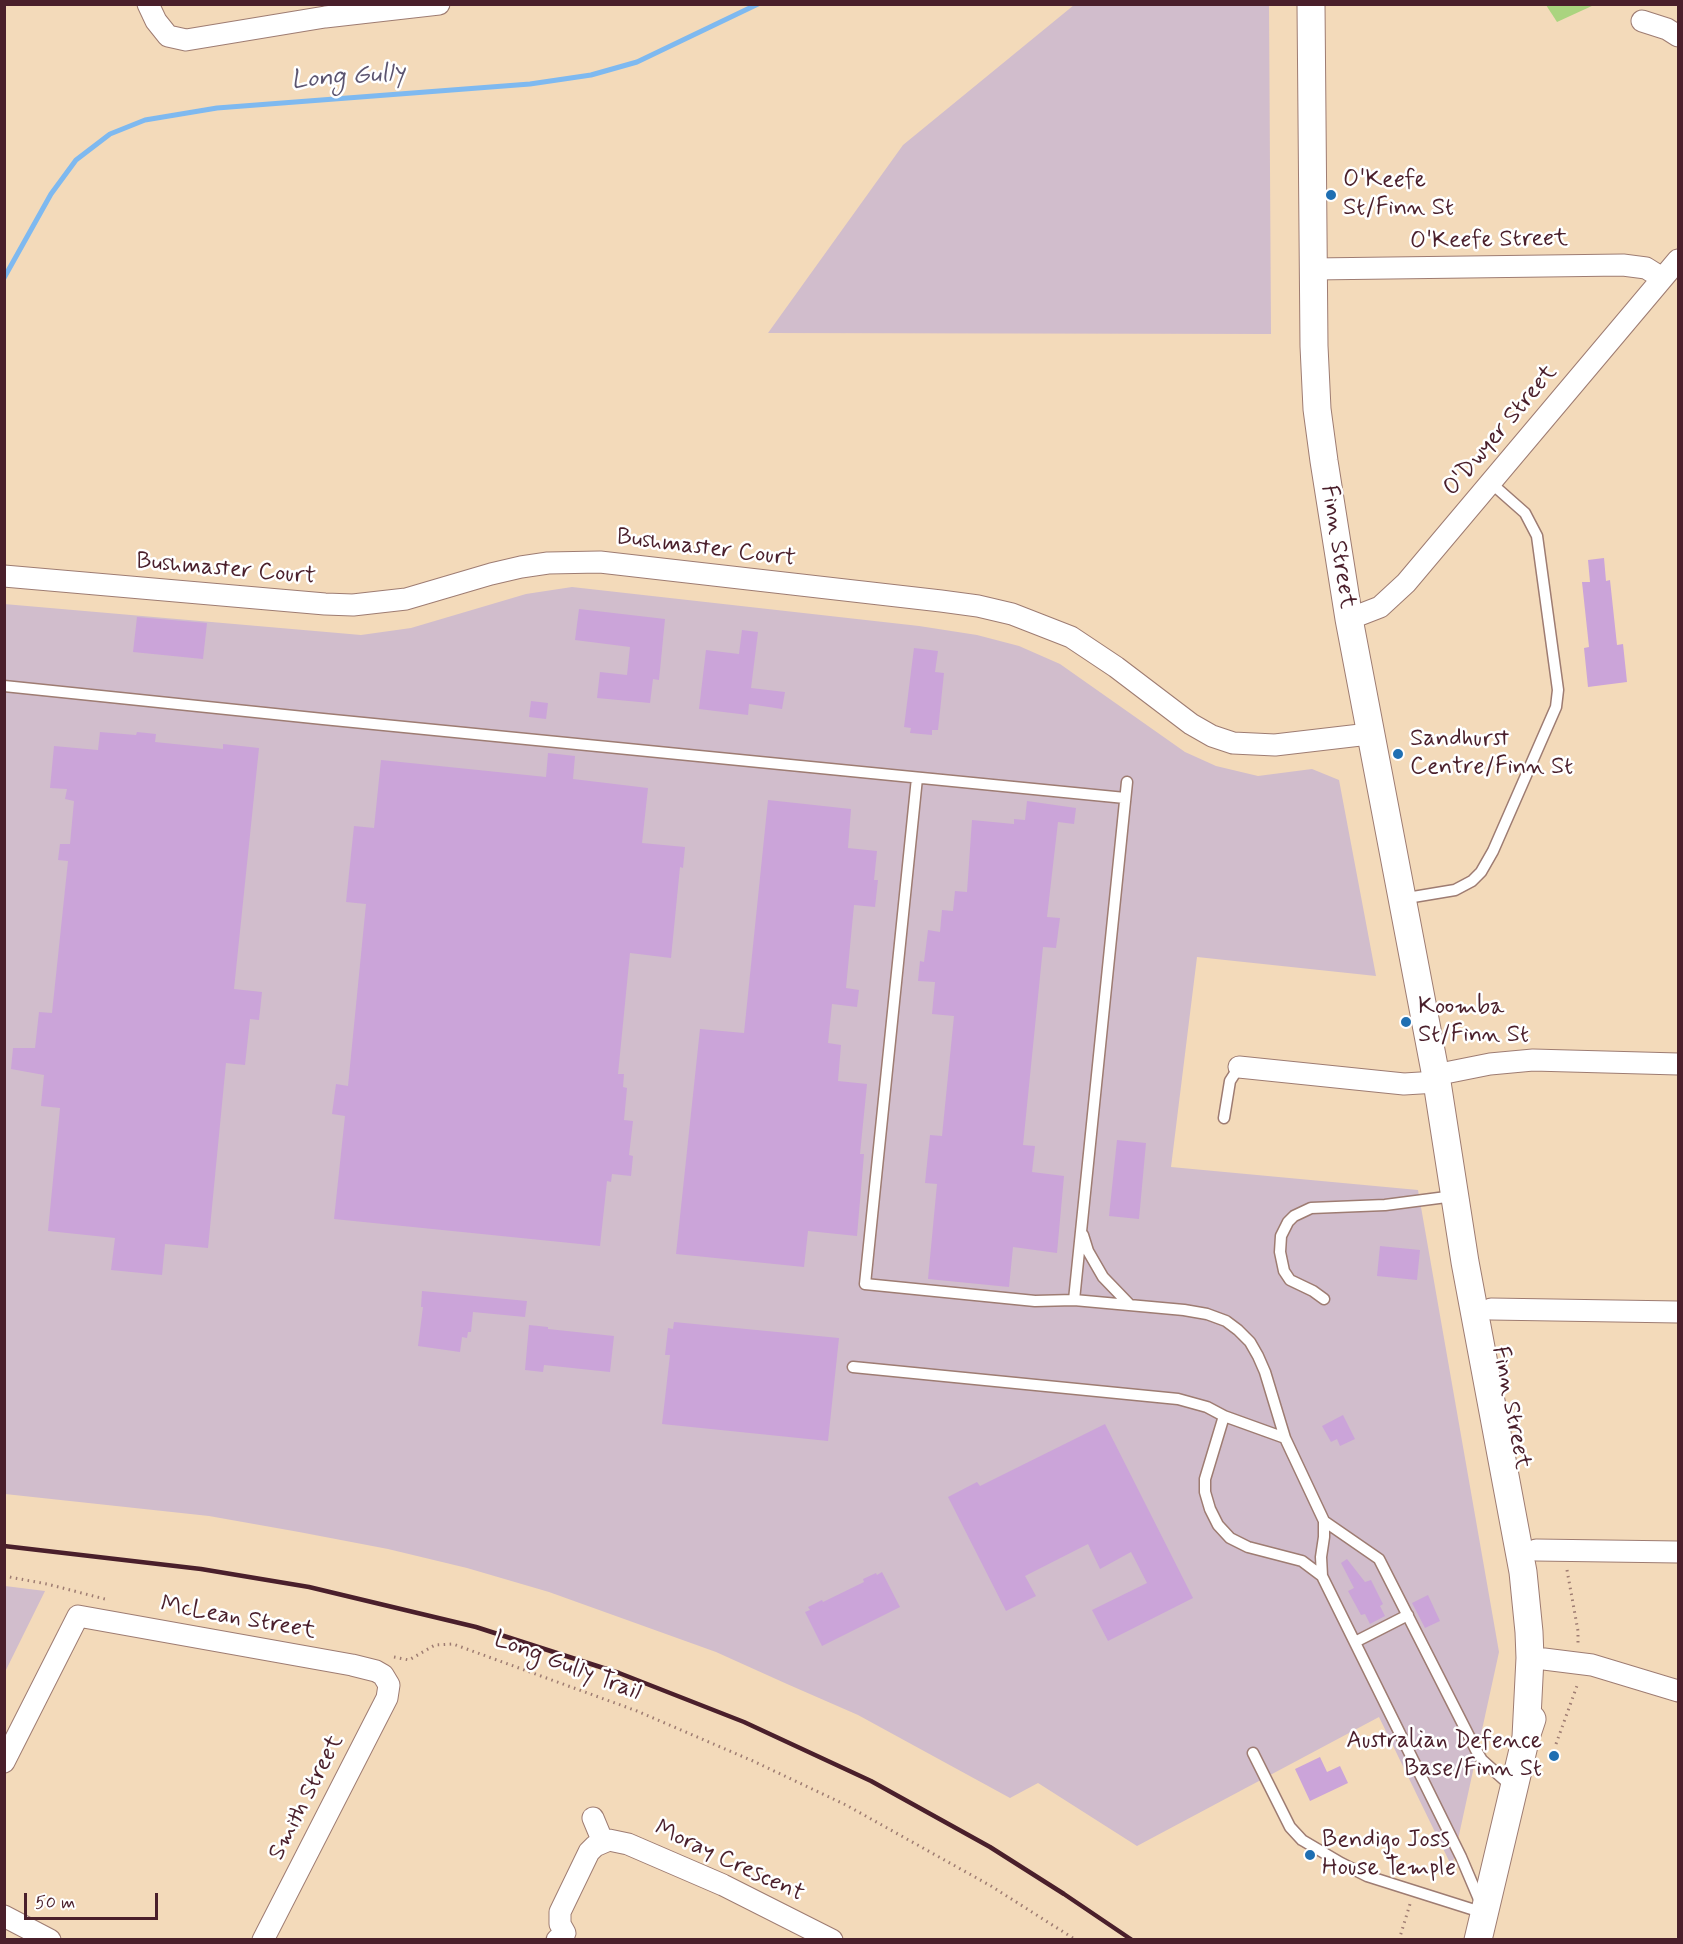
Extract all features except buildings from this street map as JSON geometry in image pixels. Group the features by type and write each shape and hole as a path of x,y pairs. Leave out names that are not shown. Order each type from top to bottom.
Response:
{"street":[{"path":"148,4 156,21 168,36 186,40 325,17 439,4"},
{"name":"Finn Street","path":"1311,4 1314,346 1317,409 1369,734 1483,1310 1527,1550 1525,1589 1537,1659 1526,1737 1478,1940"},
{"path":"1642,21 1667,29 1678,36"},
{"name":"O'Dwyer Street","path":"1349,619 1370,612 1390,599 1412,577 1678,260"},
{"name":"O'Keefe Street","path":"1313,269 1623,265 1646,268 1662,278"},
{"name":"Bushmaster Court","path":"4,576 353,605 406,600 491,574 548,563 600,562 753,579 978,606 1012,614 1071,637 1116,667 1191,724 1212,736 1233,743 1275,745 1369,734"},
{"path":"1239,1067 1404,1084 1436,1079 1490,1064 1533,1060 1678,1064"},
{"name":"Finn Street","path":"1436,1079 1455,1196 1483,1310"},
{"path":"1483,1310 1678,1312"},
{"path":"1527,1550 1678,1552"},
{"name":"McLean Street","path":"4,1762 78,1616 351,1665 376,1671 386,1679"},
{"path":"1537,1659 1592,1665 1678,1691"},
{"name":"Smith Street","path":"263,1940 387,1698 386,1679"},
{"path":"564,1937 560,1924 560,1912 590,1852 603,1842 593,1818"},
{"name":"Moray Crescent","path":"603,1842 615,1840 639,1848 723,1885 832,1940"},
{"path":"4,1916 50,1940"}],"lane":[{"path":"1401,899 1455,890 1472,881 1481,872 1493,851 1556,707 1558,690 1537,536 1525,513 1491,483"},
{"path":"4,686 1125,798"},
{"path":"917,778 865,1284 1035,1301 1074,1300 1208,1314 1226,1321 1250,1342 1265,1372 1285,1438 1324,1521 1322,1576 1461,1857 1484,1913"},
{"path":"1074,1300 1126,782"},
{"path":"1224,1118 1230,1081 1239,1067"},
{"path":"1324,1299 1290,1280 1284,1271 1280,1252 1281,1236 1294,1216 1311,1208 1384,1205 1455,1196"},
{"path":"1081,1229 1088,1251 1103,1277 1130,1305"},
{"path":"853,1367 1178,1399 1195,1403 1285,1438"},
{"path":"1224,1416 1205,1479 1207,1500 1218,1525 1230,1538 1248,1547 1290,1556 1302,1561 1322,1576"},
{"path":"1324,1521 1379,1559 1476,1750 1482,1760 1514,1788"},
{"path":"1354,1642 1408,1615"},
{"path":"1253,1753 1290,1827 1302,1840 1367,1876 1484,1913"}],"path":[{"path":"1567,1569 1578,1631 1578,1649"},
{"path":"4,1576 56,1586 107,1600"},
{"name":"Long Gully Trail","path":"390,1657 409,1660 435,1645 453,1644 637,1711 762,1765 846,1805 991,1886 1076,1940"},
{"path":"1556,1744 1578,1686 1578,1678"},
{"path":"1399,1940 1415,1892"}],"shaded area":[{"path":"1074,5 1269,5 1271,334 768,333 903,145"},
{"path":"572,587 919,626 977,635 1019,646 1060,664 1185,752 1216,766 1258,776 1312,769 1339,780 1376,976 1197,957 1171,1167 1418,1190 1499,1652 1452,1867 1379,1717 1137,1846 1038,1783 1010,1798 858,1715 716,1652 549,1592 467,1568 388,1549 299,1532 209,1516 5,1494 4,604 361,635 411,628 526,594"},
{"path":"4,1586 45,1591 5,1672"}],"green space":[{"path":"1546,5 1594,5 1557,22"}],"waterway":[{"name":"Long Gully","path":"4,278 51,194 76,160 110,134 145,120 217,108 530,84 591,75 637,62 758,4"}],"railway":[{"path":"4,1546 201,1569 309,1587 476,1627 619,1673 744,1722 871,1781 990,1847 1132,1940"}],"place":[{"name":"O'Keefe St/Finn St","path":"1331,195"},
{"name":"Sandhurst Centre/Finn St","path":"1398,754"},
{"name":"Koomba St/Finn St","path":"1406,1022"},
{"name":"Australian Defence Base/Finn St","path":"1554,1756"},
{"name":"Bendigo Joss House Temple","path":"1310,1855"}]}
